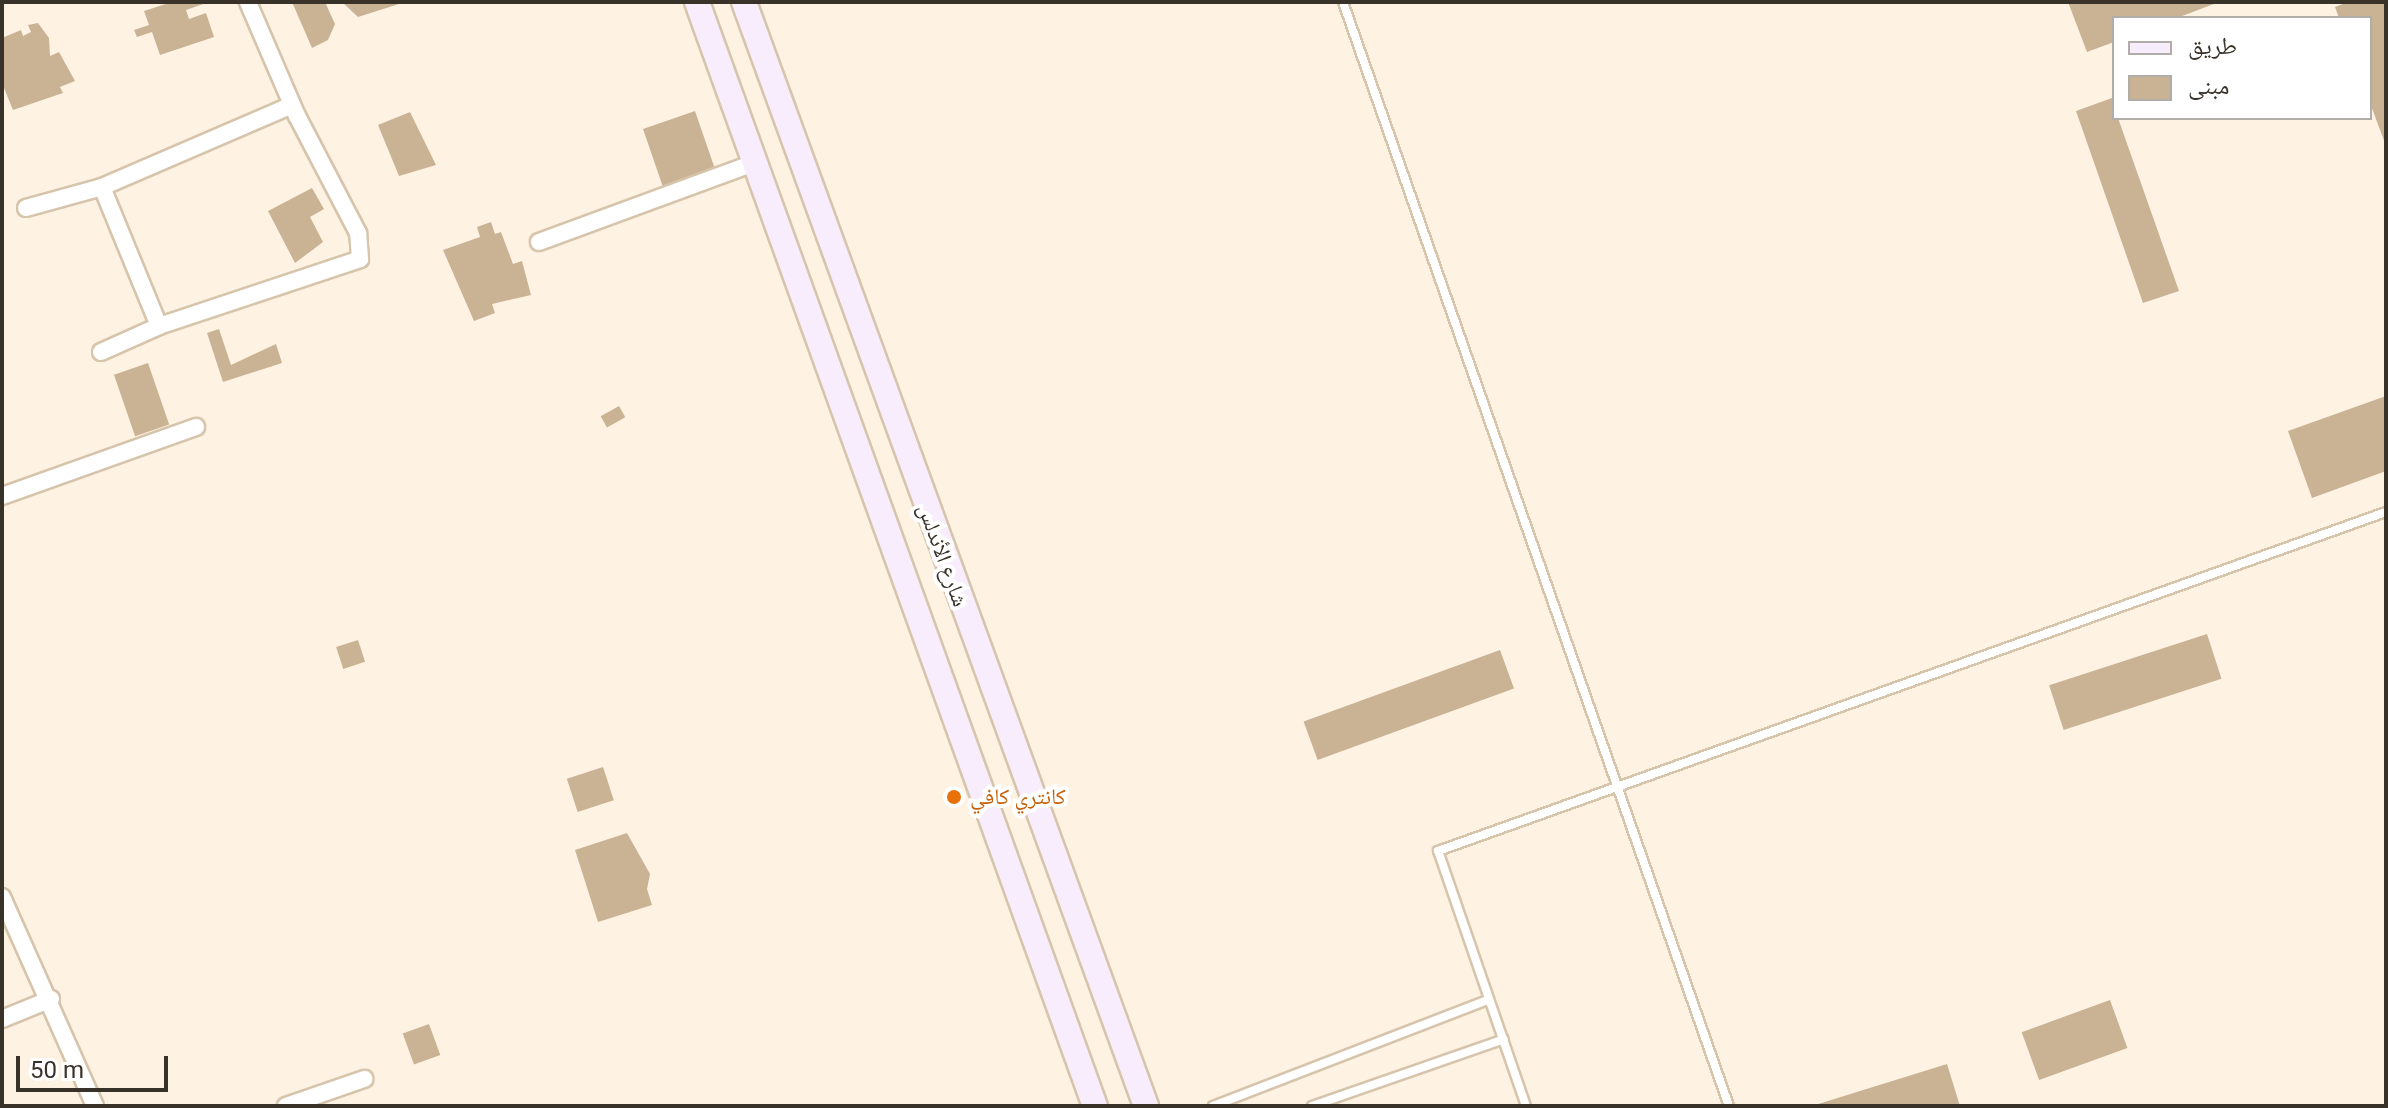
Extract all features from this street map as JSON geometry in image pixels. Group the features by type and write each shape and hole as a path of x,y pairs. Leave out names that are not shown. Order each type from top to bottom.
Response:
{"main road":[{"name":"شارع الأندلس","path":"697,2 1095,1106"},
{"name":"شارع الأندلس","path":"744,2 1146,1106"}],"street":[{"path":"101,352 159,326 360,259 358,233 292,105 248,2"},
{"path":"26,208 102,187 292,105"},
{"path":"539,242 754,163"},
{"path":"102,187 159,326"},
{"path":"2,496 196,427"},
{"path":"2,897 51,999 95,1106"},
{"path":"2,1019 51,999"},
{"path":"286,1106 364,1079"}],"lane":[{"path":"1343,2 1619,783 1729,1106"},
{"path":"1526,1106 1438,851 1619,783 2386,512"},
{"path":"1213,1106 1488,1000"},
{"path":"1312,1106 1504,1039"}],"building":[{"path":"172,2 209,2 186,10 189,19 206,13 214,37 160,55 152,32 137,37 134,30 149,25 144,11"},
{"path":"292,2 325,2 335,24 328,40 312,48"},
{"path":"342,2 402,2 402,3 358,17"},
{"path":"2068,2 2219,2 2182,16 2112,16 2112,43 2087,52"},
{"path":"2348,2 2383,2 2386,11 2386,146 2372,108 2372,16 2338,16 2335,7"},
{"path":"38,23 49,38 50,56 59,52 75,81 60,87 63,93 13,110 2,83 2,38 21,30 23,36 31,32 28,25"},
{"path":"2112,98 2112,120 2119,120 2179,291 2143,303 2076,111"},
{"path":"695,111 716,172 664,189 643,129"},
{"path":"410,112 436,165 399,176 378,125"},
{"path":"312,188 324,209 310,217 323,242 295,263 268,211"},
{"path":"491,222 495,234 501,232 513,264 522,261 531,295 492,304 495,313 474,321 443,250 480,237 477,227"},
{"path":"219,329 231,365 276,344 282,363 223,382 207,333"},
{"path":"148,363 169,424 135,436 114,375"},
{"path":"2386,396 2386,471 2312,498 2288,431"},
{"path":"619,406 625,417 607,428 601,416"},
{"path":"2207,634 2222,679 2064,730 2049,685"},
{"path":"358,640 365,662 343,669 336,647"},
{"path":"1500,650 1514,689 1318,760 1304,721"},
{"path":"603,767 614,800 578,812 567,779"},
{"path":"627,833 650,874 647,889 652,905 598,922 575,850"},
{"path":"2110,1000 2127,1048 2039,1080 2022,1032"},
{"path":"429,1024 440,1055 414,1065 403,1034"},
{"path":"1947,1064 1960,1106 1815,1106 1815,1105"}],"place":[{"name":"كانتري كافي","path":"954,797"}]}
